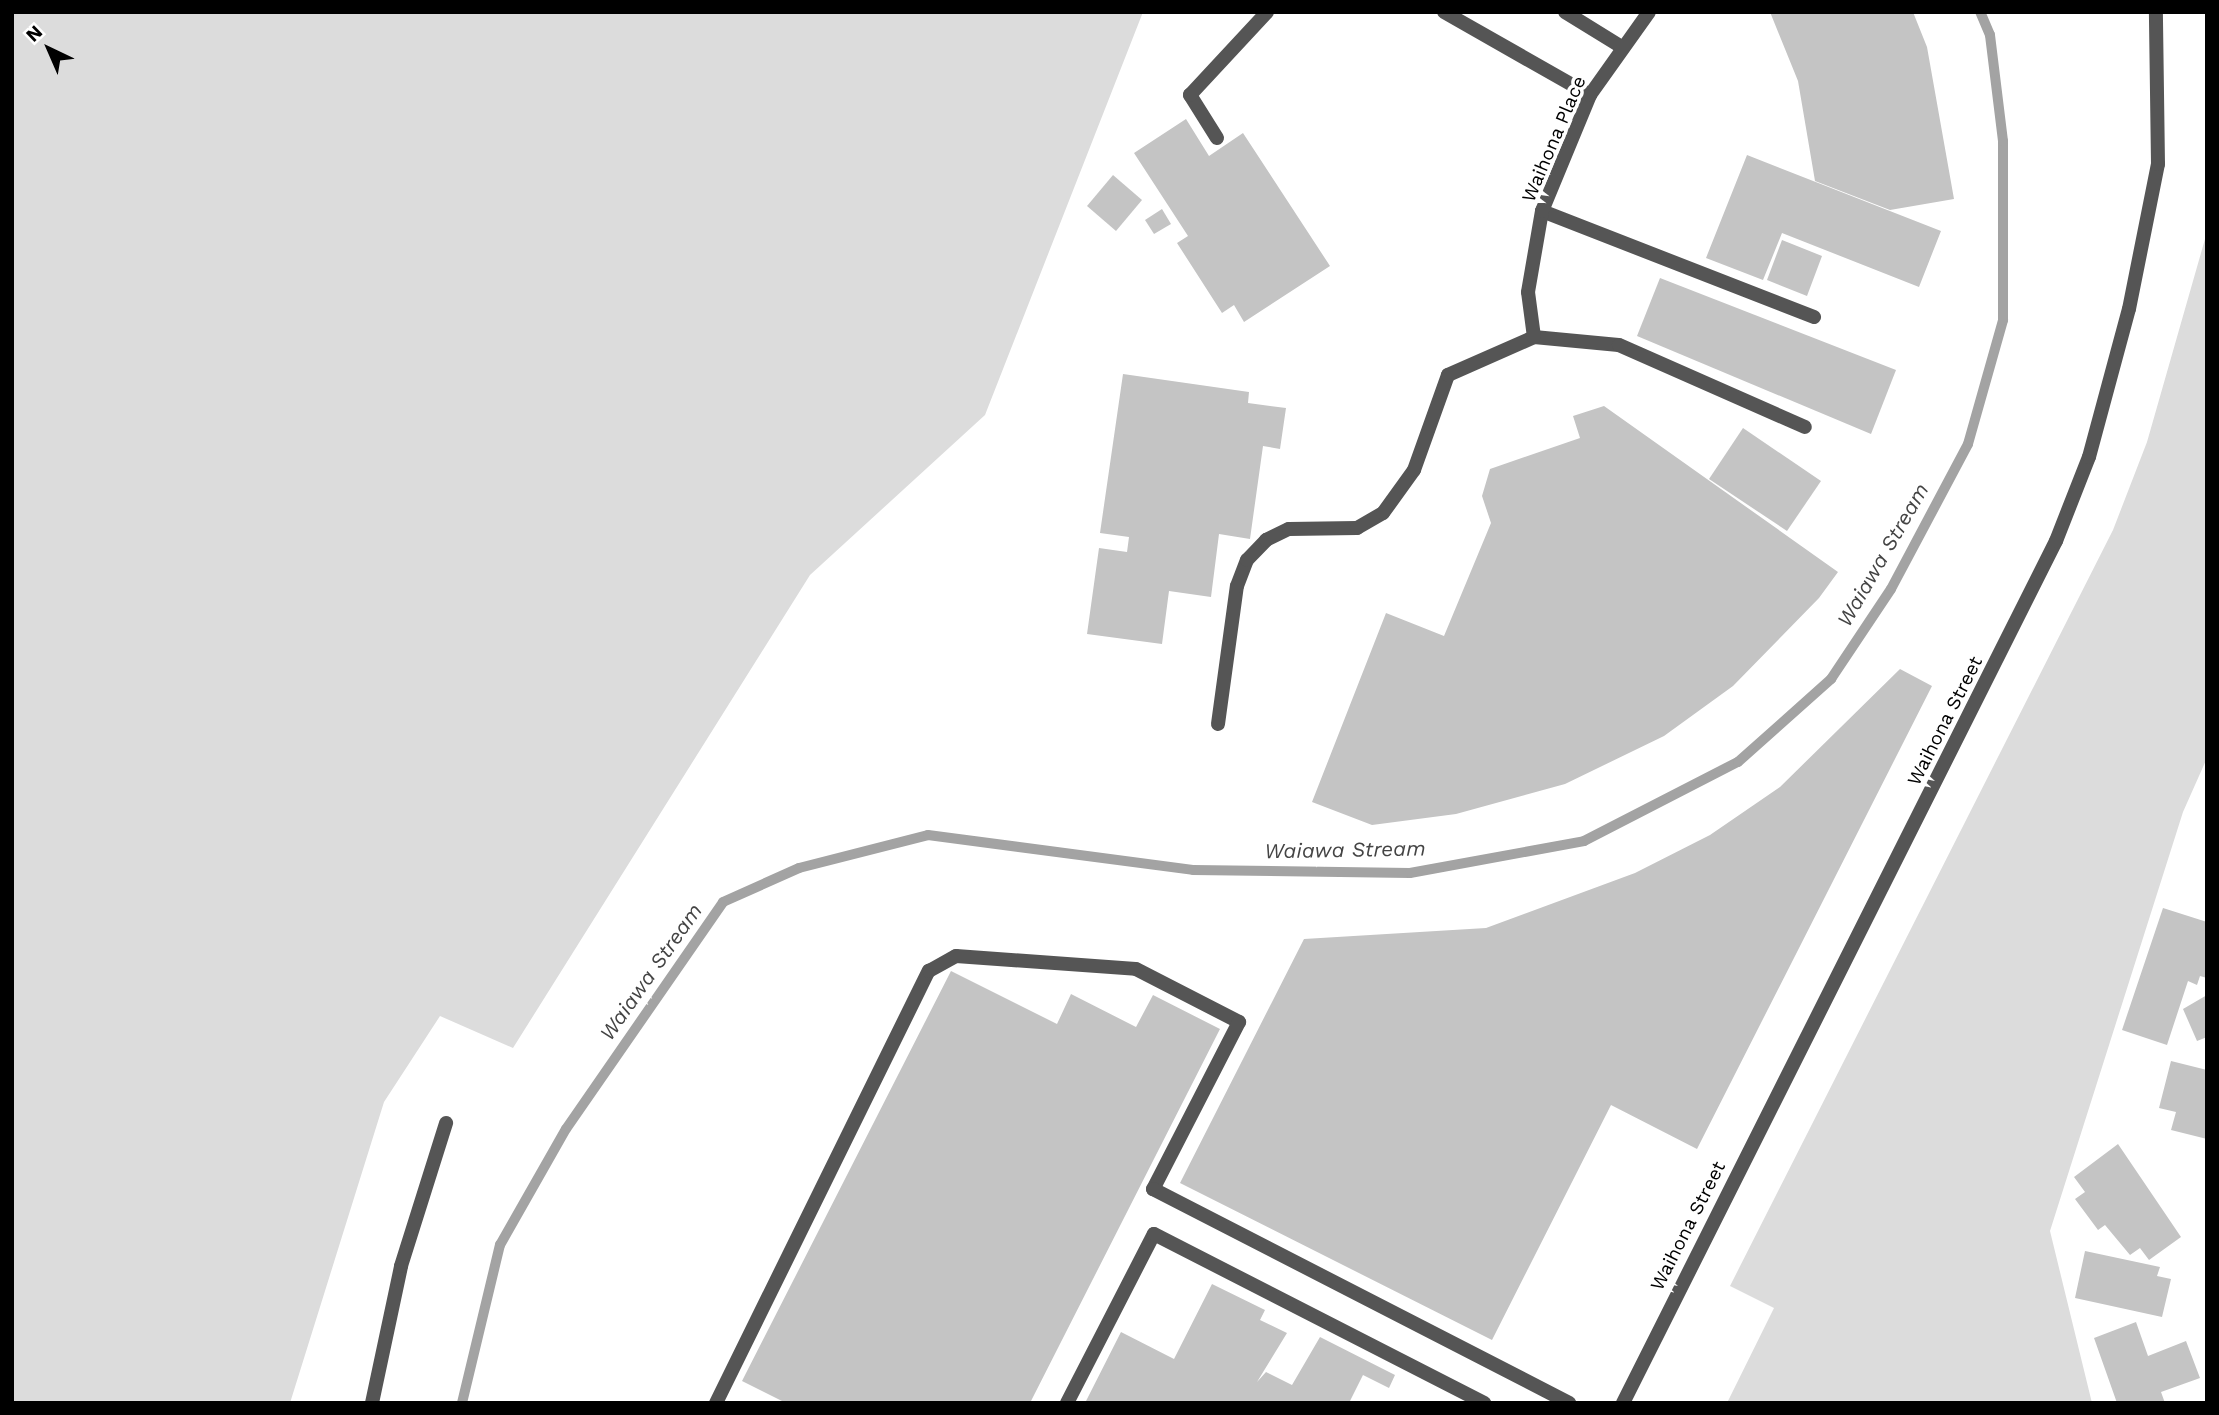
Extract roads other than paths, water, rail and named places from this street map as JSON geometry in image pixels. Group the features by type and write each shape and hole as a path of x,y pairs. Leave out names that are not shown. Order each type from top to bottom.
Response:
{"street":[{"path":"1217,138 1190,95 1267,12"},
{"path":"1444,12 1590,95"},
{"path":"1566,12 1620,46"},
{"name":"Waihona Place","path":"1534,337 1528,292 1542,211 1590,95 1620,46 1649,12"},
{"name":"Waihona Street","path":"1623,1403 2056,541 2089,457 2129,309 2158,164 2156,12"},
{"path":"1542,211 1814,317"},
{"path":"1218,724 1237,586 1247,560 1266,540 1289,529 1357,528 1383,513 1414,470 1448,375 1534,337 1619,345 1805,427"},
{"path":"716,1403 929,971 956,956 1136,969 1239,1022 1153,1189 1569,1403"},
{"path":"372,1403 401,1266 446,1123"},
{"path":"1067,1403 1154,1234 1484,1403"}],"waterway":[{"name":"Waiawa Stream","path":"462,1403 500,1245 566,1129 723,902 799,868 928,835 1193,870 1410,873 1584,841 1738,762 1831,679 1891,589 1968,444 2003,320 2003,141 1990,35 1980,12"}]}
